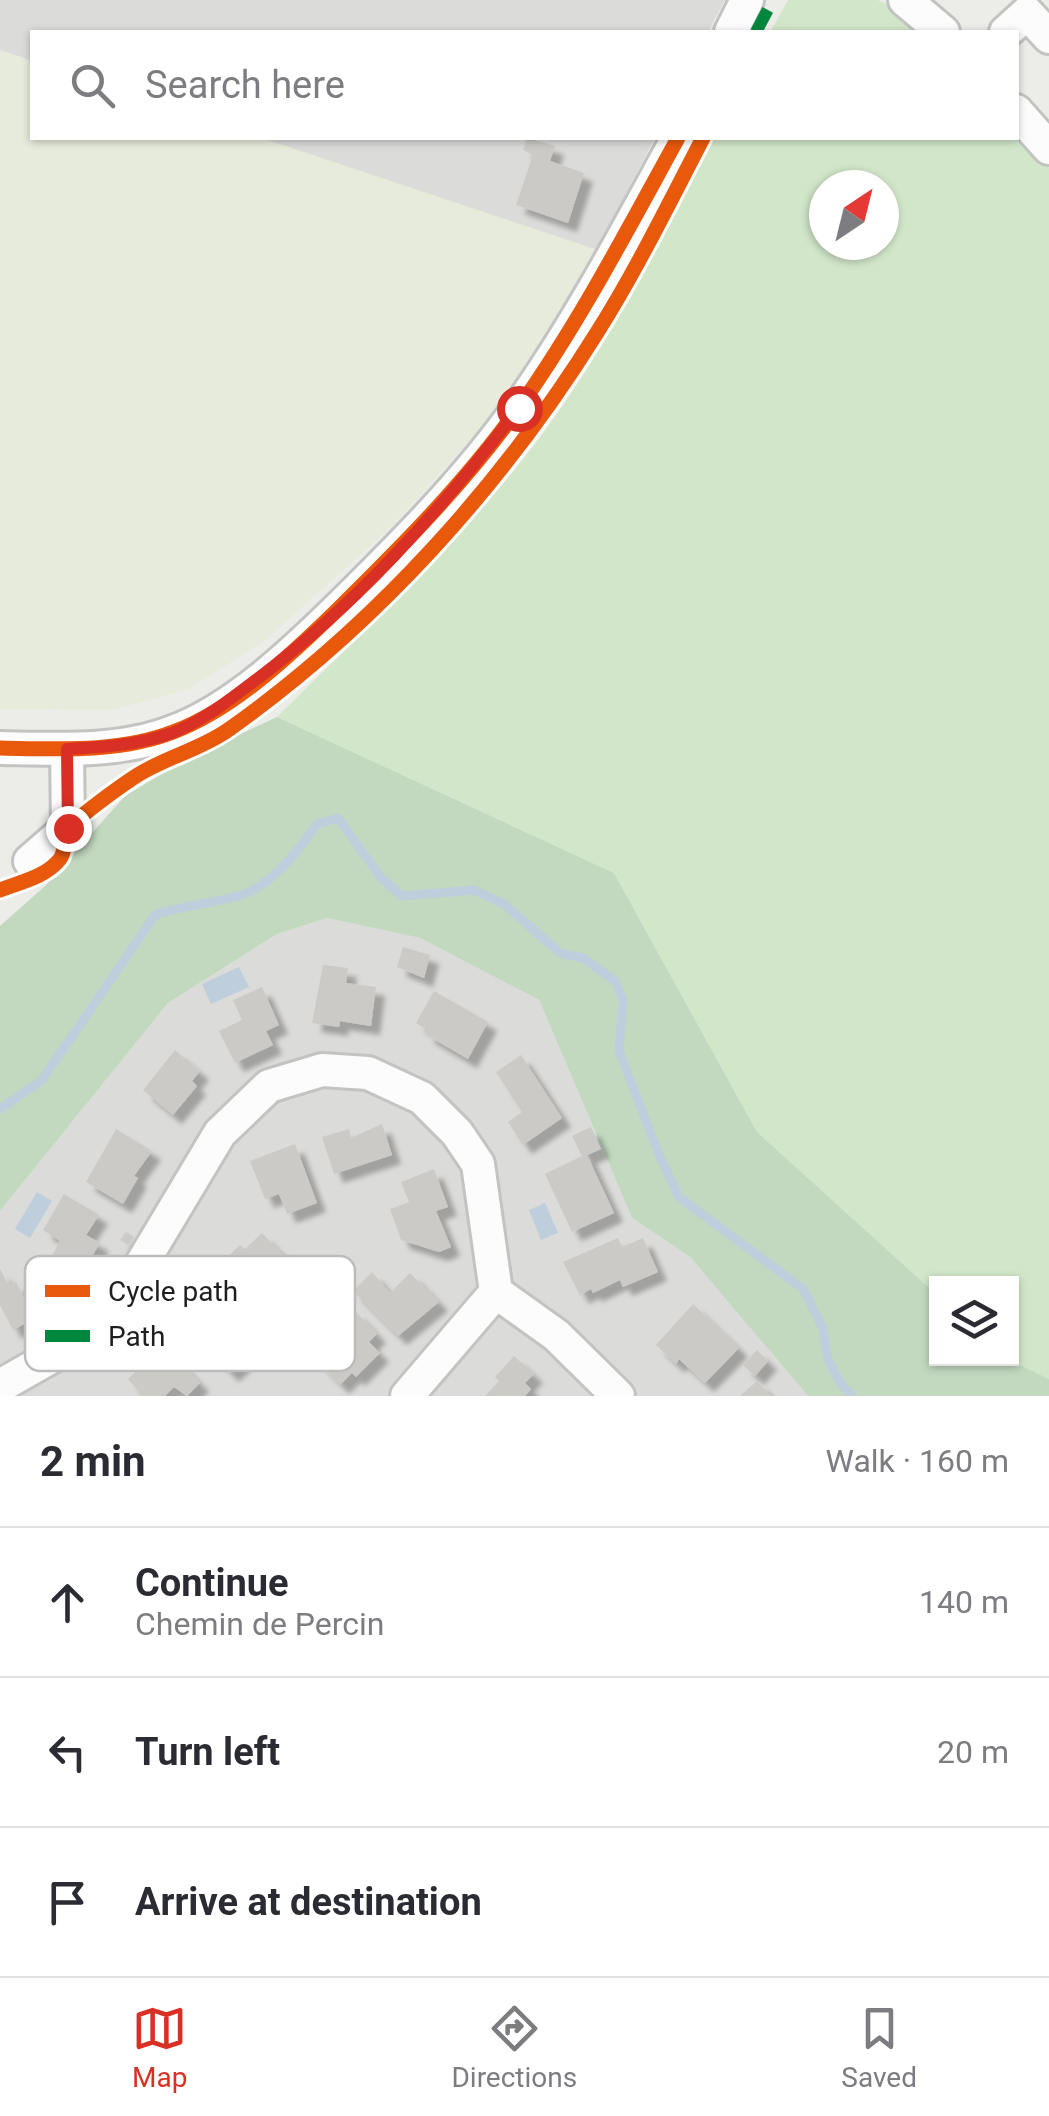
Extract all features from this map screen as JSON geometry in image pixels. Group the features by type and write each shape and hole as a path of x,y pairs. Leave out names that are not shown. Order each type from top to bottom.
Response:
{"street":[{"path":"732,30 747,0"},
{"path":"906,0 941,30"},
{"path":"1008,30 1027,14 1049,37"},
{"path":"1019,115 1049,148"},
{"path":"0,748 126,745 172,733 208,716 314,633 416,534 519,408 574,324 677,140"},
{"path":"30,862 68,828 67,749"},
{"path":"146,1256 220,1132 268,1086 322,1070 368,1073 422,1098 457,1133 478,1164 496,1292 556,1335 618,1396"},
{"path":"408,1396 496,1292"},
{"path":"0,1386 26,1371"}],"shaded area":[{"path":"0,0 725,0 709,30 30,30 30,60 0,50"},
{"path":"0,50 30,60 30,140 267,140 597,250 548,338 475,434 391,527 267,639 191,688 113,710 0,709"},
{"path":"267,140 654,140 597,250"},
{"path":"327,918 420,938 539,1000 632,1218 690,1257 808,1396 0,1396 0,1211 168,1003 277,934"}],"green space":[{"path":"788,0 878,0 900,11 921,30 771,30"},
{"path":"1019,134 1049,168 1049,1379 1019,1364 1019,1276 929,1276 929,1288 757,1132 614,873 277,717 445,549 508,477 564,404 611,330 714,140 1019,140"},
{"path":"277,717 614,873 757,1132 929,1288 929,1366 1019,1364 1049,1379 1049,1396 808,1396 690,1257 632,1218 539,1000 420,938 327,918 277,934 168,1003 0,1211 0,926 45,886 125,796 185,760"}],"water":[{"path":"239,967 249,987 211,1004 202,984"},
{"path":"37,1192 52,1201 30,1238 15,1229"},
{"path":"545,1203 558,1233 541,1240 529,1210"}],"building":[{"path":"526,140 555,146 550,161 584,173 568,223 516,205 533,155 523,150"},
{"path":"403,947 430,955 424,978 397,967"},
{"path":"323,965 348,968 346,983 376,987 371,1026 340,1021 339,1027 312,1023"},
{"path":"262,987 279,1025 266,1031 273,1045 235,1063 219,1031 242,1020 233,1000"},
{"path":"434,991 488,1022 468,1059 425,1034 428,1030 416,1023"},
{"path":"175,1050 200,1071 192,1081 197,1086 173,1115 143,1090"},
{"path":"521,1055 562,1118 523,1145 508,1122 522,1112 496,1072"},
{"path":"382,1124 392,1155 334,1174 322,1137 349,1129 351,1138"},
{"path":"591,1127 601,1149 587,1155 614,1213 572,1232 545,1174 582,1156 572,1136"},
{"path":"116,1129 152,1151 134,1176 138,1178 123,1204 86,1182"},
{"path":"295,1144 317,1203 287,1214 279,1194 265,1199 250,1161"},
{"path":"434,1169 448,1207 436,1211 451,1247 439,1252 401,1240 390,1209 409,1202 401,1182"},
{"path":"64,1194 99,1215 86,1235 100,1243 92,1256 52,1256 60,1241 43,1230"},
{"path":"126,1232 134,1237 128,1245 120,1240"},
{"path":"262,1233 284,1256 228,1256 240,1245 245,1249"},
{"path":"618,1238 622,1247 643,1238 658,1272 623,1287 620,1280 580,1295 563,1262"},
{"path":"0,1269 9,1286 16,1282 25,1299 25,1323 13,1330 0,1305"},
{"path":"372,1272 390,1293 410,1273 439,1302 398,1336 355,1289"},
{"path":"693,1304 739,1348 705,1383 679,1359 676,1364 656,1345"},
{"path":"355,1311 377,1334 369,1342 380,1353 356,1377 352,1373 340,1385 327,1371 355,1371"},
{"path":"757,1350 768,1361 755,1376 743,1365"},
{"path":"514,1356 534,1374 525,1383 531,1389 525,1396 485,1396 499,1381 495,1377"},
{"path":"136,1371 189,1371 200,1383 187,1396 174,1387 165,1396 143,1396 128,1379"},
{"path":"757,1381 771,1396 740,1396"}],"waterway":[{"path":"0,1109 42,1080 155,915 249,892 279,871 317,824 338,818 381,878 402,896 474,890 504,904 560,953 583,958 615,981 623,1000 619,1051 679,1197 803,1289 822,1326 828,1360 852,1396"}],"marked path":[{"path":"757,30 773,0"}],"cycle path":[{"path":"0,748 110,747 173,732 218,710 301,645 409,537 500,434 583,308 677,140"},
{"path":"0,890 54,865 62,856 72,825 118,788 228,730 282,689 385,598 432,549 478,497 561,388 626,284 702,140"}],"route":[{"path":"68,828 67,749 126,745 172,733 208,716 276,665 416,534 519,408"}]}
